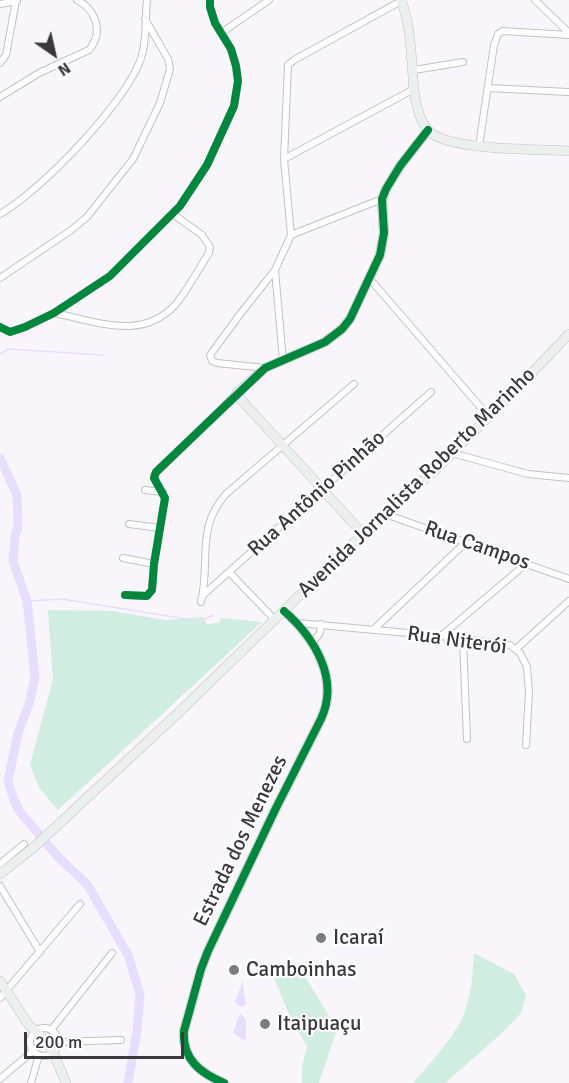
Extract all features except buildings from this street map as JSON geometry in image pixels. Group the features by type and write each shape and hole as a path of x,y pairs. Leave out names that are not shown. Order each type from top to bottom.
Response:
{"main road":[{"path":"401,0 407,19 414,70 414,89 420,115 428,130 448,142 569,151"},
{"path":"363,534 236,394 265,368 325,342 342,329 350,319 383,244 382,199 386,189 400,166 428,130"},
{"name":"Avenida Jornalista Roberto Marinho","path":"0,874 28,846 59,823 176,716 363,534 452,453 569,334"},
{"name":"Estrada dos Menezes","path":"224,1083 206,1075 190,1060 183,1040 184,1030 208,951 326,709 328,694 326,674 312,643 298,623 284,611"},
{"path":"0,981 3,994 53,1052 66,1083"}],"street":[{"path":"0,4 17,0 6,55 0,63"},
{"path":"0,97 39,73 89,50 95,43 97,23 84,4 77,0"},
{"path":"0,214 32,192 62,162 96,126 125,89 143,54 147,0"},
{"path":"0,327 6,331 17,330 54,313 111,276 180,206 207,165 234,106 238,81 231,49 212,14 210,0"},
{"path":"221,33 269,0"},
{"path":"265,368 217,363 212,361 210,355 275,270 291,235 284,159 288,65 401,0"},
{"path":"535,0 569,34"},
{"path":"0,278 87,217 134,159 160,103 170,69 168,59 145,19"},
{"path":"479,146 494,45 498,34 503,32 569,34"},
{"path":"414,70 463,62"},
{"path":"488,88 569,92"},
{"path":"284,159 414,89"},
{"path":"291,235 382,199"},
{"path":"54,313 122,327 135,327 147,324 169,311 209,254 210,247 202,235 173,214"},
{"path":"275,270 283,361"},
{"path":"369,278 489,417"},
{"path":"283,446 354,384"},
{"name":"Rua Antônio Pinhão","path":"283,446 217,504 207,530 202,598 431,392"},
{"path":"125,596 142,597 151,593 165,498 154,478 156,472 236,394"},
{"path":"452,453 521,472 569,478"},
{"path":"145,490 163,492"},
{"name":"Rua Campos","path":"385,514 569,579"},
{"path":"129,524 160,528"},
{"path":"373,630 465,543"},
{"path":"123,558 154,564"},
{"path":"441,636 527,563"},
{"path":"229,572 274,620"},
{"path":"516,649 569,601"},
{"name":"Rua Niterói","path":"298,623 441,636 499,643 516,649 524,659 529,675 526,745"},
{"path":"312,643 320,633 321,624"},
{"path":"463,640 466,740"},
{"name":"Avenida Jornalista Roberto Marinho","path":"0,864 28,846"},
{"path":"0,886 40,952"},
{"path":"3,994 80,904"},
{"path":"51,1030 112,953"},
{"path":"41,1028 51,1030 58,1042 53,1052 44,1056 33,1051 30,1042 35,1031 41,1028"},
{"path":"58,1042 120,1040"},
{"path":"0,1079 33,1051"},
{"path":"31,1083 39,1055"}],"green space":[{"path":"48,610 112,611 165,620 203,617 207,624 219,623 221,618 262,622 58,810 40,789 30,765 53,679"},
{"path":"474,953 514,974 526,995 521,1013 502,1033 445,1083 413,1083 441,1050 464,1014 470,992"},
{"path":"298,965 337,1029 319,1083 302,1083 302,1067 307,1046 291,1019 274,978"}],"shaded area":[{"path":"243,980 246,1002 244,1006 240,1006 235,1002"},
{"path":"240,1014 246,1019 246,1039 243,1040 233,1032"}],"waterway":[{"path":"0,354 8,349 103,355"},
{"path":"0,458 17,495 18,526 13,561 27,601 35,677 29,704 18,733 8,781 20,812 59,858 87,884 128,955 140,994 137,1031 128,1083"},
{"path":"27,601 62,599 199,621 214,615"}],"cycle path":[{"path":"0,327 10,332 25,327 54,313 110,276 180,206 207,165 234,106 238,81 231,49 215,23 210,0"},
{"path":"125,595 147,596 152,590 165,498 154,478 156,472 265,368 325,342 342,329 350,319 380,255 384,233 382,199 386,189 400,166 428,130"},
{"path":"224,1083 207,1075 194,1064 186,1050 184,1031 208,951 321,719 326,704 326,674 321,660 305,633 284,611"}],"place":[{"name":"Icaraí","path":"321,938"},
{"name":"Camboinhas","path":"234,970"},
{"name":"Itaipuaçu","path":"265,1024"}]}
